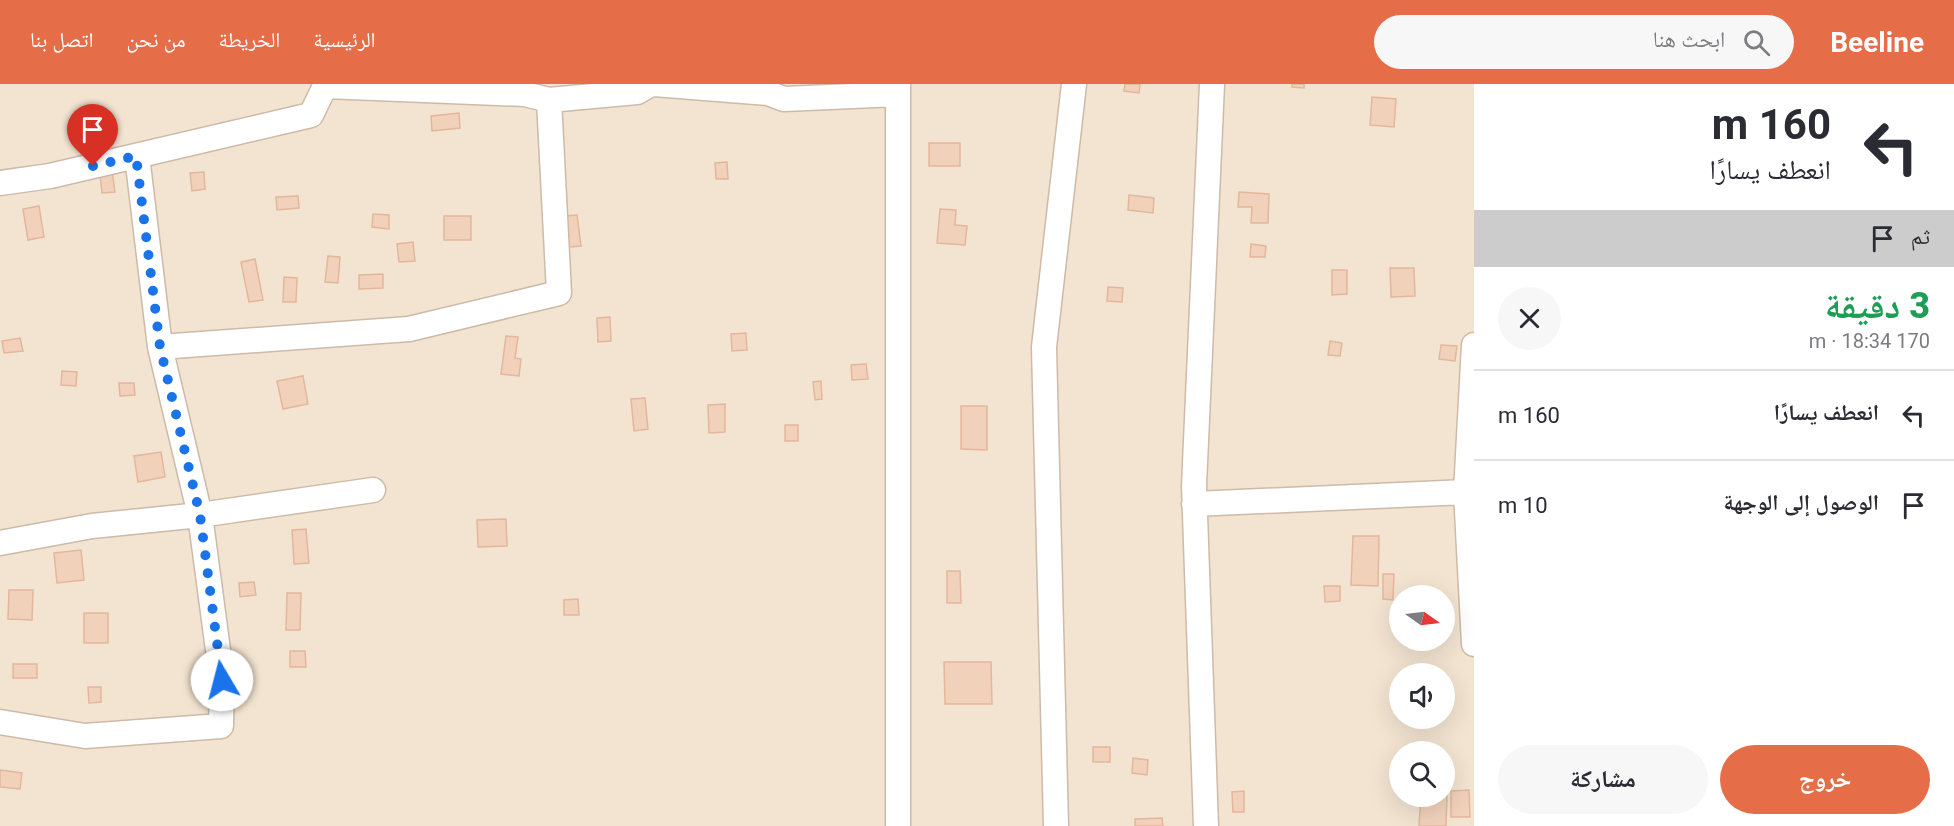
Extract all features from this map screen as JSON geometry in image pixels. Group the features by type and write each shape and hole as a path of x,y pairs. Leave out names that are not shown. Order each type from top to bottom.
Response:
{"street":[{"path":"0,183 50,176 312,115 325,85 525,94 549,100 637,92 652,84 768,93 784,99 898,89 898,826"},
{"path":"1056,826 1044,346 1074,84"},
{"path":"1206,826 1194,474 1212,84"},
{"path":"160,347 409,329 559,293 549,100"},
{"path":"0,722 85,736 221,726 222,680 200,515 160,347 136,156"},
{"path":"1474,359 1466,492 1474,632"},
{"path":"0,543 92,526 200,515 373,490"},
{"path":"1194,504 1466,492"}],"shaded area":[{"path":"0,84 1474,84 1474,826 0,826"}],"building":[{"path":"1125,84 1140,84 1139,93 1124,91"},
{"path":"1292,84 1304,84 1304,88 1292,87"},
{"path":"1372,97 1396,99 1394,127 1370,125"},
{"path":"459,113 460,128 432,131 431,116"},
{"path":"929,143 960,143 960,166 929,166"},
{"path":"727,162 728,179 716,179 715,163"},
{"path":"111,164 115,192 102,193 99,166"},
{"path":"204,172 205,189 192,191 190,173"},
{"path":"1239,192 1269,194 1268,223 1251,223 1252,207 1238,207"},
{"path":"1129,195 1154,198 1153,213 1128,210"},
{"path":"298,196 299,208 277,210 276,197"},
{"path":"39,206 44,237 28,240 23,209"},
{"path":"940,209 956,210 955,225 967,226 965,245 937,243"},
{"path":"373,214 389,215 389,229 372,227"},
{"path":"577,215 581,246 569,247 565,216"},
{"path":"444,216 471,216 471,240 444,240"},
{"path":"413,242 415,261 399,262 397,244"},
{"path":"1251,244 1266,246 1265,257 1250,257"},
{"path":"328,256 340,257 338,283 325,282"},
{"path":"255,259 263,300 249,302 241,262"},
{"path":"1390,268 1414,268 1415,296 1391,297"},
{"path":"1332,270 1347,270 1347,294 1332,295"},
{"path":"383,274 383,288 359,289 359,275"},
{"path":"284,277 297,278 296,302 283,302"},
{"path":"1108,287 1123,288 1122,302 1107,301"},
{"path":"610,317 611,341 598,342 597,318"},
{"path":"746,333 747,350 732,351 731,334"},
{"path":"506,336 518,337 515,358 521,359 519,376 501,374"},
{"path":"20,338 23,351 4,353 2,341"},
{"path":"1330,341 1342,343 1340,356 1328,355"},
{"path":"1441,345 1457,346 1455,361 1439,359"},
{"path":"866,364 868,379 852,380 851,365"},
{"path":"62,371 77,372 76,386 61,385"},
{"path":"303,376 308,404 283,409 277,381"},
{"path":"821,381 822,399 815,400 813,382"},
{"path":"119,383 134,383 135,395 120,396"},
{"path":"645,398 648,429 634,431 631,399"},
{"path":"725,404 725,432 709,433 708,405"},
{"path":"961,406 987,406 987,450 961,449"},
{"path":"785,425 798,425 798,441 785,441"},
{"path":"161,452 165,477 138,482 134,456"},
{"path":"506,519 507,546 478,547 477,520"},
{"path":"306,529 309,563 294,564 292,530"},
{"path":"1353,536 1379,536 1378,586 1351,585"},
{"path":"81,550 84,580 57,583 54,553"},
{"path":"947,571 960,571 961,603 947,603"},
{"path":"1383,574 1394,574 1394,585 1389,585 1389,600 1383,599"},
{"path":"254,582 256,595 240,597 239,583"},
{"path":"1324,586 1340,586 1340,601 1325,602"},
{"path":"9,590 33,590 32,620 8,619"},
{"path":"287,593 301,593 300,630 286,630"},
{"path":"578,599 579,615 564,615 564,600"},
{"path":"84,613 108,613 108,643 84,643"},
{"path":"290,651 305,651 306,667 290,667"},
{"path":"944,662 991,662 992,704 945,704"},
{"path":"13,664 37,664 37,678 13,678"},
{"path":"88,687 101,687 101,702 89,703"},
{"path":"1093,747 1110,747 1110,762 1093,762"},
{"path":"1133,758 1148,760 1147,775 1132,773"},
{"path":"0,770 22,773 20,789 0,787"},
{"path":"1469,790 1470,817 1451,817 1451,807 1455,807 1455,791"},
{"path":"1244,791 1244,812 1233,812 1232,792"},
{"path":"1420,807 1447,807 1446,826 1419,826"},
{"path":"1162,818 1163,826 1135,826 1135,819"}],"route":[{"path":"93,166 136,156 160,347 200,515 222,680"}]}
